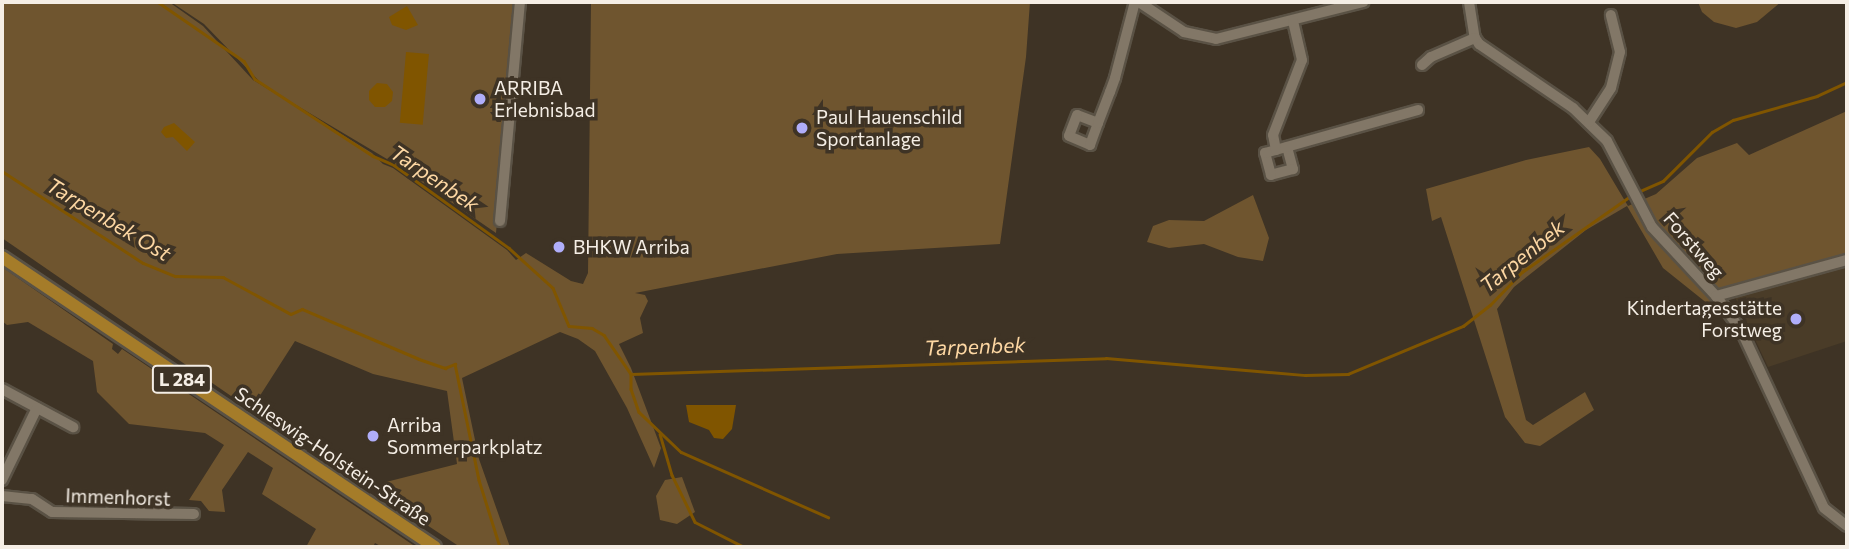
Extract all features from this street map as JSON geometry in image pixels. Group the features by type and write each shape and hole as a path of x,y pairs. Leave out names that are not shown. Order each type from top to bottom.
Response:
{"main road":[{"name":"Schleswig-Holstein-Straße","path":"2,257 435,547"}],"street":[{"path":"500,221 520,2"},
{"path":"1098,123 1115,78 1137,2 1180,30 1208,39 1228,38 1363,2"},
{"path":"1422,65 1431,57 1475,38 1469,2"},
{"path":"1589,121 1611,88 1620,52 1611,15"},
{"path":"1276,150 1273,135 1302,60 1293,21"},
{"name":"Forstweg","path":"1475,38 1485,49 1589,121 1607,142 1652,227 1716,296 1741,330 1824,508 1847,526"},
{"path":"1287,147 1293,169 1271,175 1265,153 1418,110"},
{"path":"1716,296 1847,260"},
{"path":"2,389 73,428"},
{"path":"2,480 37,408"},
{"name":"Immenhorst","path":"2,496 32,499 52,512 194,514"}],"shaded area":[{"path":"2,2 169,2 203,26 253,80 372,153 383,164 393,168 507,250 516,260 526,253 571,281 583,284 588,273 591,2 1030,2 1026,57 1000,244 837,254 635,293 645,295 648,301 640,318 643,333 619,344 631,368 661,448 654,468 627,408 595,351 578,339 560,332 462,378 479,459 510,547 460,547 379,493 386,482 457,464 447,391 373,374 295,341 252,408 247,407 2,238"},
{"name":"ARRIBA Erlebnisbad","path":"171,2 516,2 496,233 397,165 264,86 204,24"},
{"path":"1698,2 1781,2 1757,22 1736,28 1714,22 1702,12"},
{"path":"407,6 418,25 406,30 392,25 389,17"},
{"path":"406,52 429,54 423,125 400,123"},
{"path":"377,83 387,84 393,92 392,101 385,107 375,107 369,100 369,91"},
{"path":"1847,111 1847,265 1708,304 1663,268 1627,206 1586,230 1514,287 1497,309 1526,420 1533,425 1585,392 1594,410 1540,446 1525,443 1505,417 1441,217 1432,221 1426,189 1526,160 1589,147 1600,159 1628,206 1656,194 1697,158 1737,143 1749,155"},
{"path":"174,123 195,142 187,151 173,137 166,138 161,132 164,127"},
{"path":"1253,195 1269,238 1263,261 1238,257 1204,244 1169,248 1147,242 1153,226 1169,220 1204,221"},
{"name":"Kindertagesstätte Forstweg","path":"1847,265 1847,341 1768,367 1735,297"},
{"path":"2,267 113,344 112,349 118,354 122,349 416,547 382,547 375,543 373,547 306,547 316,529 262,494 273,468 248,452 222,490 225,512 209,511 201,501 189,500 224,445 205,433 129,424 97,392 93,361 28,322 7,325 2,321"},
{"path":"686,405 736,405 732,429 723,439 714,438 709,430 689,422"},
{"path":"682,477 695,512 677,524 660,520 656,496 665,480"}],"waterway":[{"name":"Tarpenbek","path":"158,2 244,61 255,79 373,156 394,165 509,248 553,288 569,326 592,328 604,335 631,374 1106,358 1305,375 1348,374 1463,326 1490,305 1522,272 1632,195"},
{"name":"Tarpenbek","path":"1638,192 1663,181 1712,132 1733,120 1817,96 1847,82"},
{"name":"Tarpenbek Ost","path":"2,171 143,263 175,276 223,277 291,314 302,309 419,359 445,368 455,364 479,480 500,547"},
{"path":"631,374 631,389 639,412 681,452 828,517"},
{"path":"660,434 672,475 695,522 744,547"}],"place":[{"name":"ARRIBA Erlebnisbad","path":"480,99"},
{"name":"Paul Hauenschild Sportanlage","path":"802,128"},
{"name":"BHKW Arriba","path":"559,247"},
{"name":"Kindertagesstätte Forstweg","path":"1796,319"},
{"name":"Arriba Sommerparkplatz","path":"373,436"}]}
